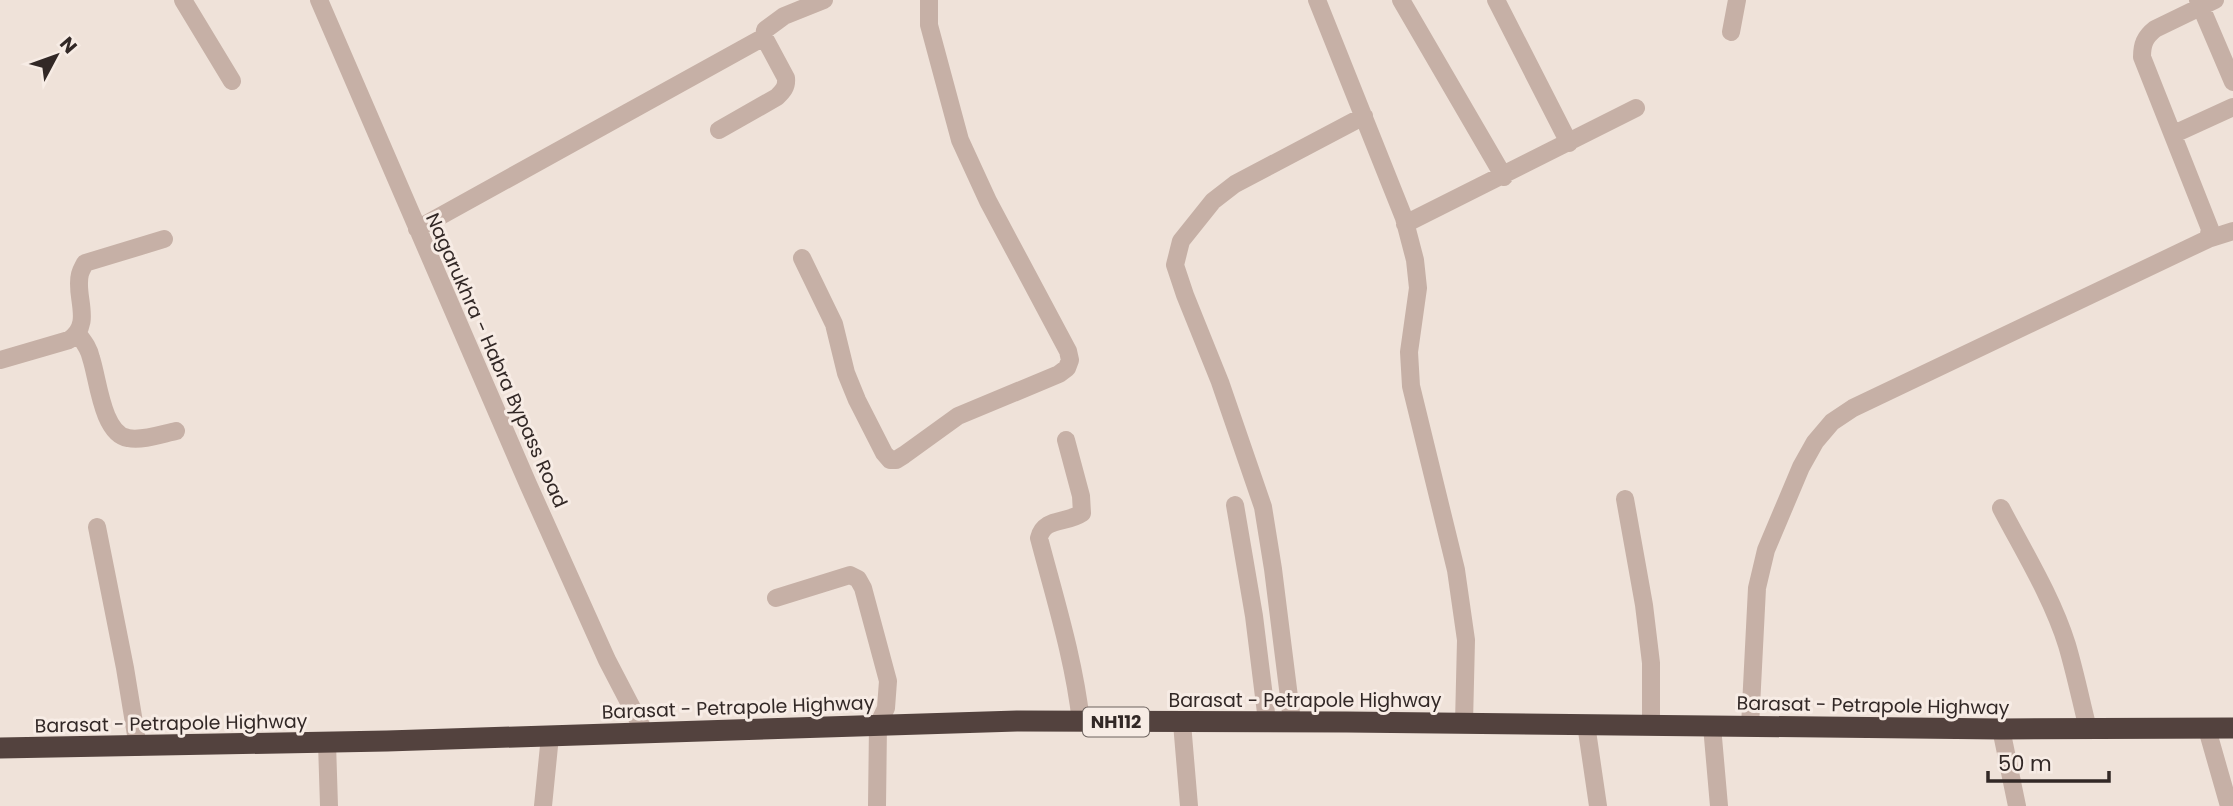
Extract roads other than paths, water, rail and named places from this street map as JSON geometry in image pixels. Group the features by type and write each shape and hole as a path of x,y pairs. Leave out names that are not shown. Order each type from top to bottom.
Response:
{"highway":[{"name":"Barasat - Petrapole Highway","path":"0,748 327,743 1017,721 1292,721 2001,729 2233,728"}],"street":[{"path":"183,0 232,81"},
{"name":"Nagarukhra - Habra Bypass Road","path":"319,0 607,660 645,733"},
{"path":"719,130 784,91 786,78 764,37 765,30 784,16 824,0"},
{"path":"802,258 834,324 846,373 857,400 890,460 904,455 958,416 1046,381 1067,368 1070,360 1068,351 988,201 960,140 929,25 929,0"},
{"path":"1317,0 1405,224 1415,260 1418,288 1409,352 1411,386 1456,570 1466,640 1464,723"},
{"path":"1401,0 1504,177"},
{"path":"1496,0 1569,143"},
{"path":"1731,32 1737,0"},
{"path":"2208,239 2210,229 2142,57 2142,45 2147,35 2155,29 2204,2 2233,82"},
{"path":"417,229 764,37"},
{"path":"2174,134 2233,107"},
{"path":"1405,224 1504,177 1636,108"},
{"path":"1292,721 1263,507 1220,382 1175,265 1181,241 1213,201 1247,177 1364,116"},
{"path":"1750,726 1757,588 1766,550 1801,467 1822,431 1853,408 2208,239 2233,231"},
{"path":"0,360 69,340 78,334 82,327 79,274 85,263 164,239"},
{"path":"78,334 89,352 100,398 116,433 133,439 176,431"},
{"path":"1066,440 1082,496 1082,513 1048,524 1041,529 1039,538 1068,646 1078,692 1081,722"},
{"path":"1625,499 1644,605 1651,663 1651,725"},
{"path":"1235,505 1254,616 1267,721"},
{"path":"2001,508 2045,591 2067,644 2088,729"},
{"path":"97,527 138,747"},
{"path":"776,598 838,576 850,575 858,579 863,588 888,681 886,708 878,725 877,806"},
{"path":"1182,723 1189,806"},
{"path":"1586,724 1598,806"},
{"path":"1712,726 1718,806"},
{"path":"2001,729 2017,806"},
{"path":"2207,729 2229,806"},
{"path":"543,806 550,736"},
{"path":"327,743 329,806"}]}
